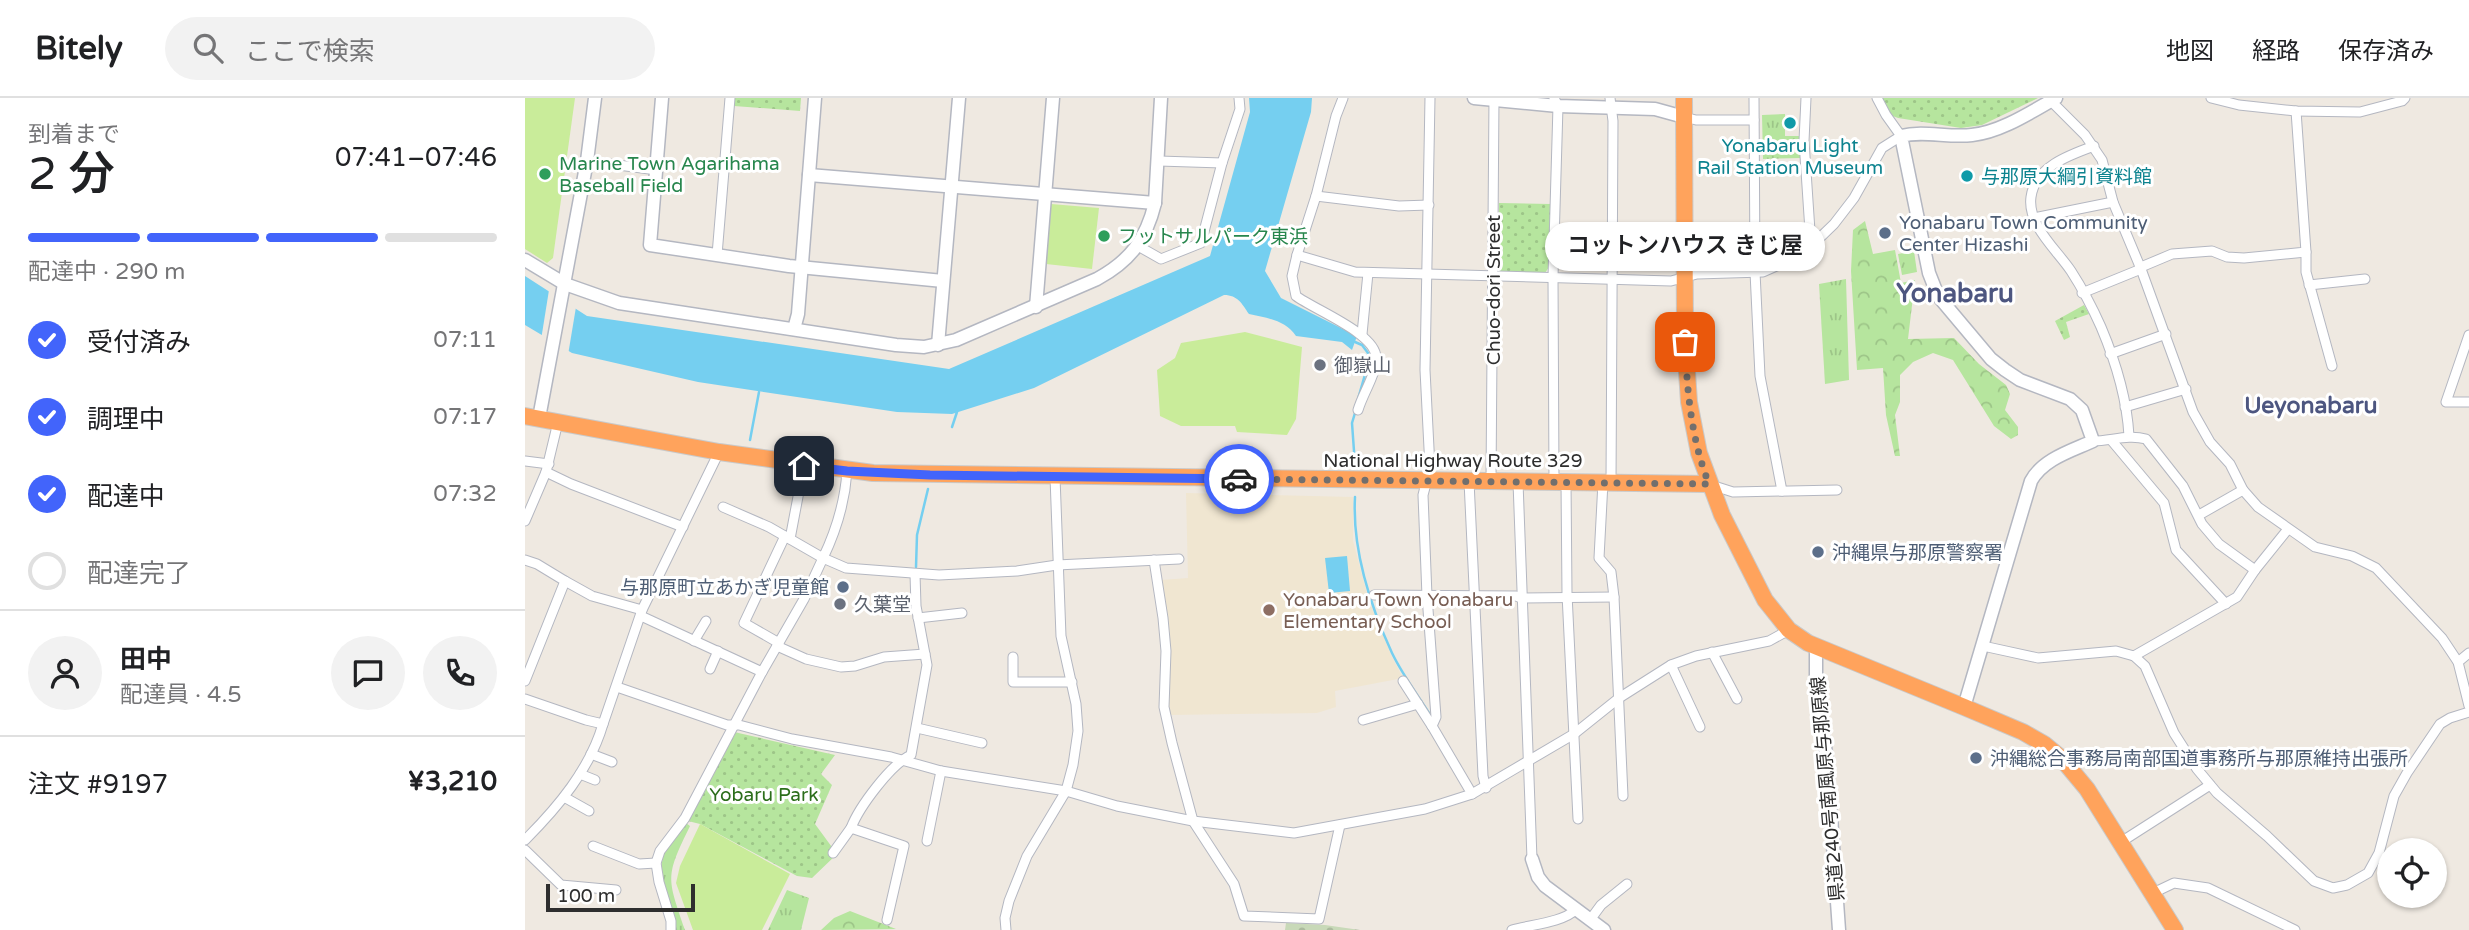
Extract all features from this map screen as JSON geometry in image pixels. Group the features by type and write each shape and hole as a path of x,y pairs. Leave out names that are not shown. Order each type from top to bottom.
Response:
{"highway":[{"path":"1685,98 1684,278 1689,402 1699,453 1709,484 1738,550 1765,600 1789,630 1816,647 1964,706 2044,744 2062,759 2087,789 2175,930"},
{"name":"National Highway Route 329","path":"532,417 719,452 847,471 1055,477 1709,484"}],"street":[{"path":"532,417 552,359 587,161 595,98"},
{"path":"662,98 650,245 802,267 943,281"},
{"path":"717,255 730,98"},
{"path":"794,329 802,267 815,98"},
{"path":"938,345 958,98"},
{"path":"1036,307 1053,98"},
{"path":"525,260 565,284 619,303 643,308 896,345 938,345 1036,307 1111,271 1138,246 1151,219 1155,203 1161,98"},
{"path":"1138,246 1161,259 1202,243 1222,163 1240,109 1239,98"},
{"path":"1343,98 1292,276 1296,296 1310,307 1362,334 1374,347 1377,358 1358,410"},
{"path":"1430,98 1425,370 1430,468 1423,495 1436,717 1432,726"},
{"path":"1474,98 1611,103 1655,109 1696,120 1754,120"},
{"path":"1753,98 1759,376 1782,491"},
{"path":"1806,98 1804,141 1811,246"},
{"path":"1877,98 1901,136 1929,273 1938,296 1991,359 2005,370 2020,380 2070,399 2076,404 2088,421 2093,441"},
{"path":"2211,98 2239,105 2297,111 2360,112 2405,98"},
{"path":"1297,255 1355,272 1427,275 1671,281 1697,274 1763,272 1803,254 1834,224 1854,198 1882,148 1901,136 1919,133 1959,136 1981,133 2054,99 2094,146 2199,425 2230,464 2243,490 2258,507 2315,547 2352,556 2377,568 2442,638 2458,662 2469,706"},
{"name":"Chuo-dori Street","path":"1491,481 1494,100"},
{"path":"1556,102 1553,277 1560,482 1579,819"},
{"path":"1611,103 1612,280 1607,482 1599,558 1611,572 1614,597 1623,796"},
{"path":"2297,111 2305,272 2332,366"},
{"path":"2094,146 2060,161 2039,176 2031,197 2034,218 2072,272 2101,328 2125,407 2129,436"},
{"path":"587,161 657,170"},
{"path":"1159,161 1222,163"},
{"path":"809,175 1155,203"},
{"path":"1316,196 1399,206 1429,205"},
{"path":"2034,218 2113,202"},
{"path":"2082,293 2172,254 2212,251 2227,257 2244,258 2306,252"},
{"path":"1362,334 1368,272"},
{"path":"2309,285 2365,279"},
{"path":"2110,354 2166,334"},
{"path":"2469,335 2446,402 2469,402"},
{"path":"2125,407 2186,389"},
{"path":"525,521 547,468 558,422"},
{"path":"1964,706 2031,481 2035,473 2051,461 2093,441 2112,441 2129,436 2146,439 2183,486 2202,524 2219,544 2255,570"},
{"path":"2112,441 2164,503 2176,550 2225,604"},
{"path":"525,841 564,796 591,754 617,687 641,613 719,452"},
{"path":"525,461 684,527"},
{"path":"804,466 787,537 744,623 806,659 841,667 855,666 884,656 925,654"},
{"path":"671,930 656,863 660,851 685,818 804,599 834,536 847,471"},
{"path":"1006,930 1005,918 1009,901 1027,856 1066,791 1073,765 1077,731 1072,682 1061,636 1055,477"},
{"path":"1469,481 1473,597 1483,776 1486,788"},
{"path":"1518,482 1532,859 1538,877 1545,886 1604,930"},
{"path":"1709,484 1733,492 1837,490"},
{"path":"2199,516 2243,490"},
{"path":"723,507 846,568 915,574 1017,571 1057,565 1179,559"},
{"path":"2134,656 2237,597 2288,529"},
{"path":"525,560 537,564 592,596 641,613 762,672"},
{"path":"1154,560 1163,618 1164,707 1193,821 1234,884 1244,916 1319,919 1340,825"},
{"path":"833,853 865,802 899,760 911,755 927,665 914,591 915,574"},
{"path":"525,681 565,581"},
{"path":"1374,595 1568,599 1614,597"},
{"path":"918,618 962,613"},
{"path":"694,640 706,621"},
{"path":"617,687 734,726 941,771 1066,791 1117,806 1193,821 1294,833 1425,810 1472,794 1574,734 1619,698 1671,665 1712,652 1769,641 1789,630"},
{"path":"1983,646 2038,658 2116,651 2134,656 2145,666 2174,733 2210,785 2314,881 2333,888 2360,879 2372,866 2379,853 2394,796 2433,733 2440,724 2450,718 2469,712"},
{"name":"県道240号南風原与那原線","path":"1816,647 1816,685 1827,760 1839,930"},
{"path":"711,669 718,651"},
{"path":"1712,652 1737,699"},
{"path":"2458,662 2469,653"},
{"path":"1013,657 1013,682 1072,682"},
{"path":"1671,665 1700,727"},
{"path":"1403,681 1472,794"},
{"path":"525,699 603,724"},
{"path":"1363,720 1418,704"},
{"path":"917,728 982,743"},
{"path":"591,754 612,762"},
{"path":"927,841 941,771"},
{"path":"580,774 595,780"},
{"path":"2121,842 2210,785"},
{"path":"564,796 589,811"},
{"path":"851,828 904,846 887,920"},
{"path":"593,846 639,864 656,863"},
{"path":"525,850 561,885 616,890"},
{"path":"2153,893 2174,883 2208,888 2295,930"},
{"path":"1590,920 1601,905 1626,884"},
{"path":"1512,930 1557,920 1575,910"},
{"path":"1557,920 1563,930"}],"shaded area":[{"name":"Yonabaru Town Yonabaru Elementary School","path":"1186,493 1353,497 1353,541 1369,601 1403,678 1335,691 1336,707 1317,713 1168,715 1161,580 1188,578"}],"green space":[{"name":"Marine Town Agarihama Baseball Field","path":"525,98 575,98 553,258 547,263 525,249"},
{"path":"735,98 801,98 800,111 734,106"},
{"path":"1882,98 2038,98 1982,125 1961,128 1890,115"},
{"path":"1785,114 1785,136 1800,136 1801,158 1763,159 1762,115"},
{"path":"1499,203 1551,204 1549,267 1545,273 1499,271"},
{"path":"1051,204 1099,208 1092,269 1046,264"},
{"path":"1865,221 1873,254 1895,250 1901,283 1915,280 1908,339 1954,338 1979,364 2006,385 2010,394 2005,410 2018,427 2018,435 2011,439 1994,426 1953,360 1933,353 1913,362 1900,375 1900,402 1895,415 1900,456 1895,456 1886,415 1883,368 1857,370 1851,271 1853,230"},
{"path":"1914,251 1917,272 1902,275 1898,254"},
{"path":"1846,279 1849,380 1825,384 1819,284"},
{"path":"2084,305 2089,314 2066,322 2070,337 2064,340 2055,321"},
{"path":"1245,332 1302,347 1296,419 1287,435 1237,432 1235,426 1181,426 1160,416 1157,370 1175,358 1181,343"},
{"name":"Yobaru Park","path":"734,732 835,755 821,774 832,785 815,824 837,854 812,878 797,876 700,824 688,821"},
{"path":"686,823 690,826 676,856 671,877 685,930 674,930 663,887 662,864 668,844"},
{"path":"700,824 790,874 762,930 693,930 676,883 680,866"},
{"path":"787,890 809,898 801,930 768,930"},
{"path":"850,911 897,929 821,930 834,918"},
{"path":"1286,923 1325,925 1360,930 1285,930"}],"water":[{"path":"1249,98 1312,98 1311,112 1265,271 1281,298 1357,336 1352,350 1342,342 1296,336 1281,323 1249,314 1236,298 1224,295 1034,388 952,414 897,412 698,382 572,353 525,325 525,276 587,316 949,369 1210,256 1250,112"},
{"path":"1347,556 1350,591 1329,593 1325,558"}],"pier":[{"path":"549,290 576,307 568,355 541,340"}],"waterway":[{"path":"1355,342 1362,345 1368,353 1368,364 1358,399"},
{"path":"750,440 759,392"},
{"path":"952,427 957,412"},
{"path":"1355,413 1352,423 1355,465"},
{"path":"916,567 917,535 928,489"},
{"path":"1355,497 1356,537 1370,597 1396,661 1429,713"}],"way so far":[{"path":"1239,479 1709,484 1692,419 1685,342"}],"place":[{"name":"Yonabaru Light Rail Station Museum","path":"1790,123"},
{"name":"Marine Town Agarihama Baseball Field","path":"545,174"},
{"name":"与那原大綱引資料館","path":"1967,176"},
{"name":"Yonabaru Town Community Center Hizashi","path":"1885,233"},
{"name":"フットサルパーク東浜","path":"1104,236"},
{"name":"コットンハウス きじ屋","path":"1685,342"},
{"name":"御嶽山","path":"1320,365"},
{"name":"沖縄県与那原警察署","path":"1818,552"},
{"name":"与那原町立あかぎ児童館","path":"843,587"},
{"name":"久葉堂","path":"840,604"},
{"name":"Yonabaru Town Yonabaru Elementary School","path":"1269,610"},
{"name":"沖縄総合事務局南部国道事務所与那原維持出張所","path":"1976,758"}],"district":[{"name":"Yonabaru","path":"1955,293"},
{"name":"Ueyonabaru","path":"2311,405"}],"route":[{"path":"804,466 930,475 1239,479"}]}
